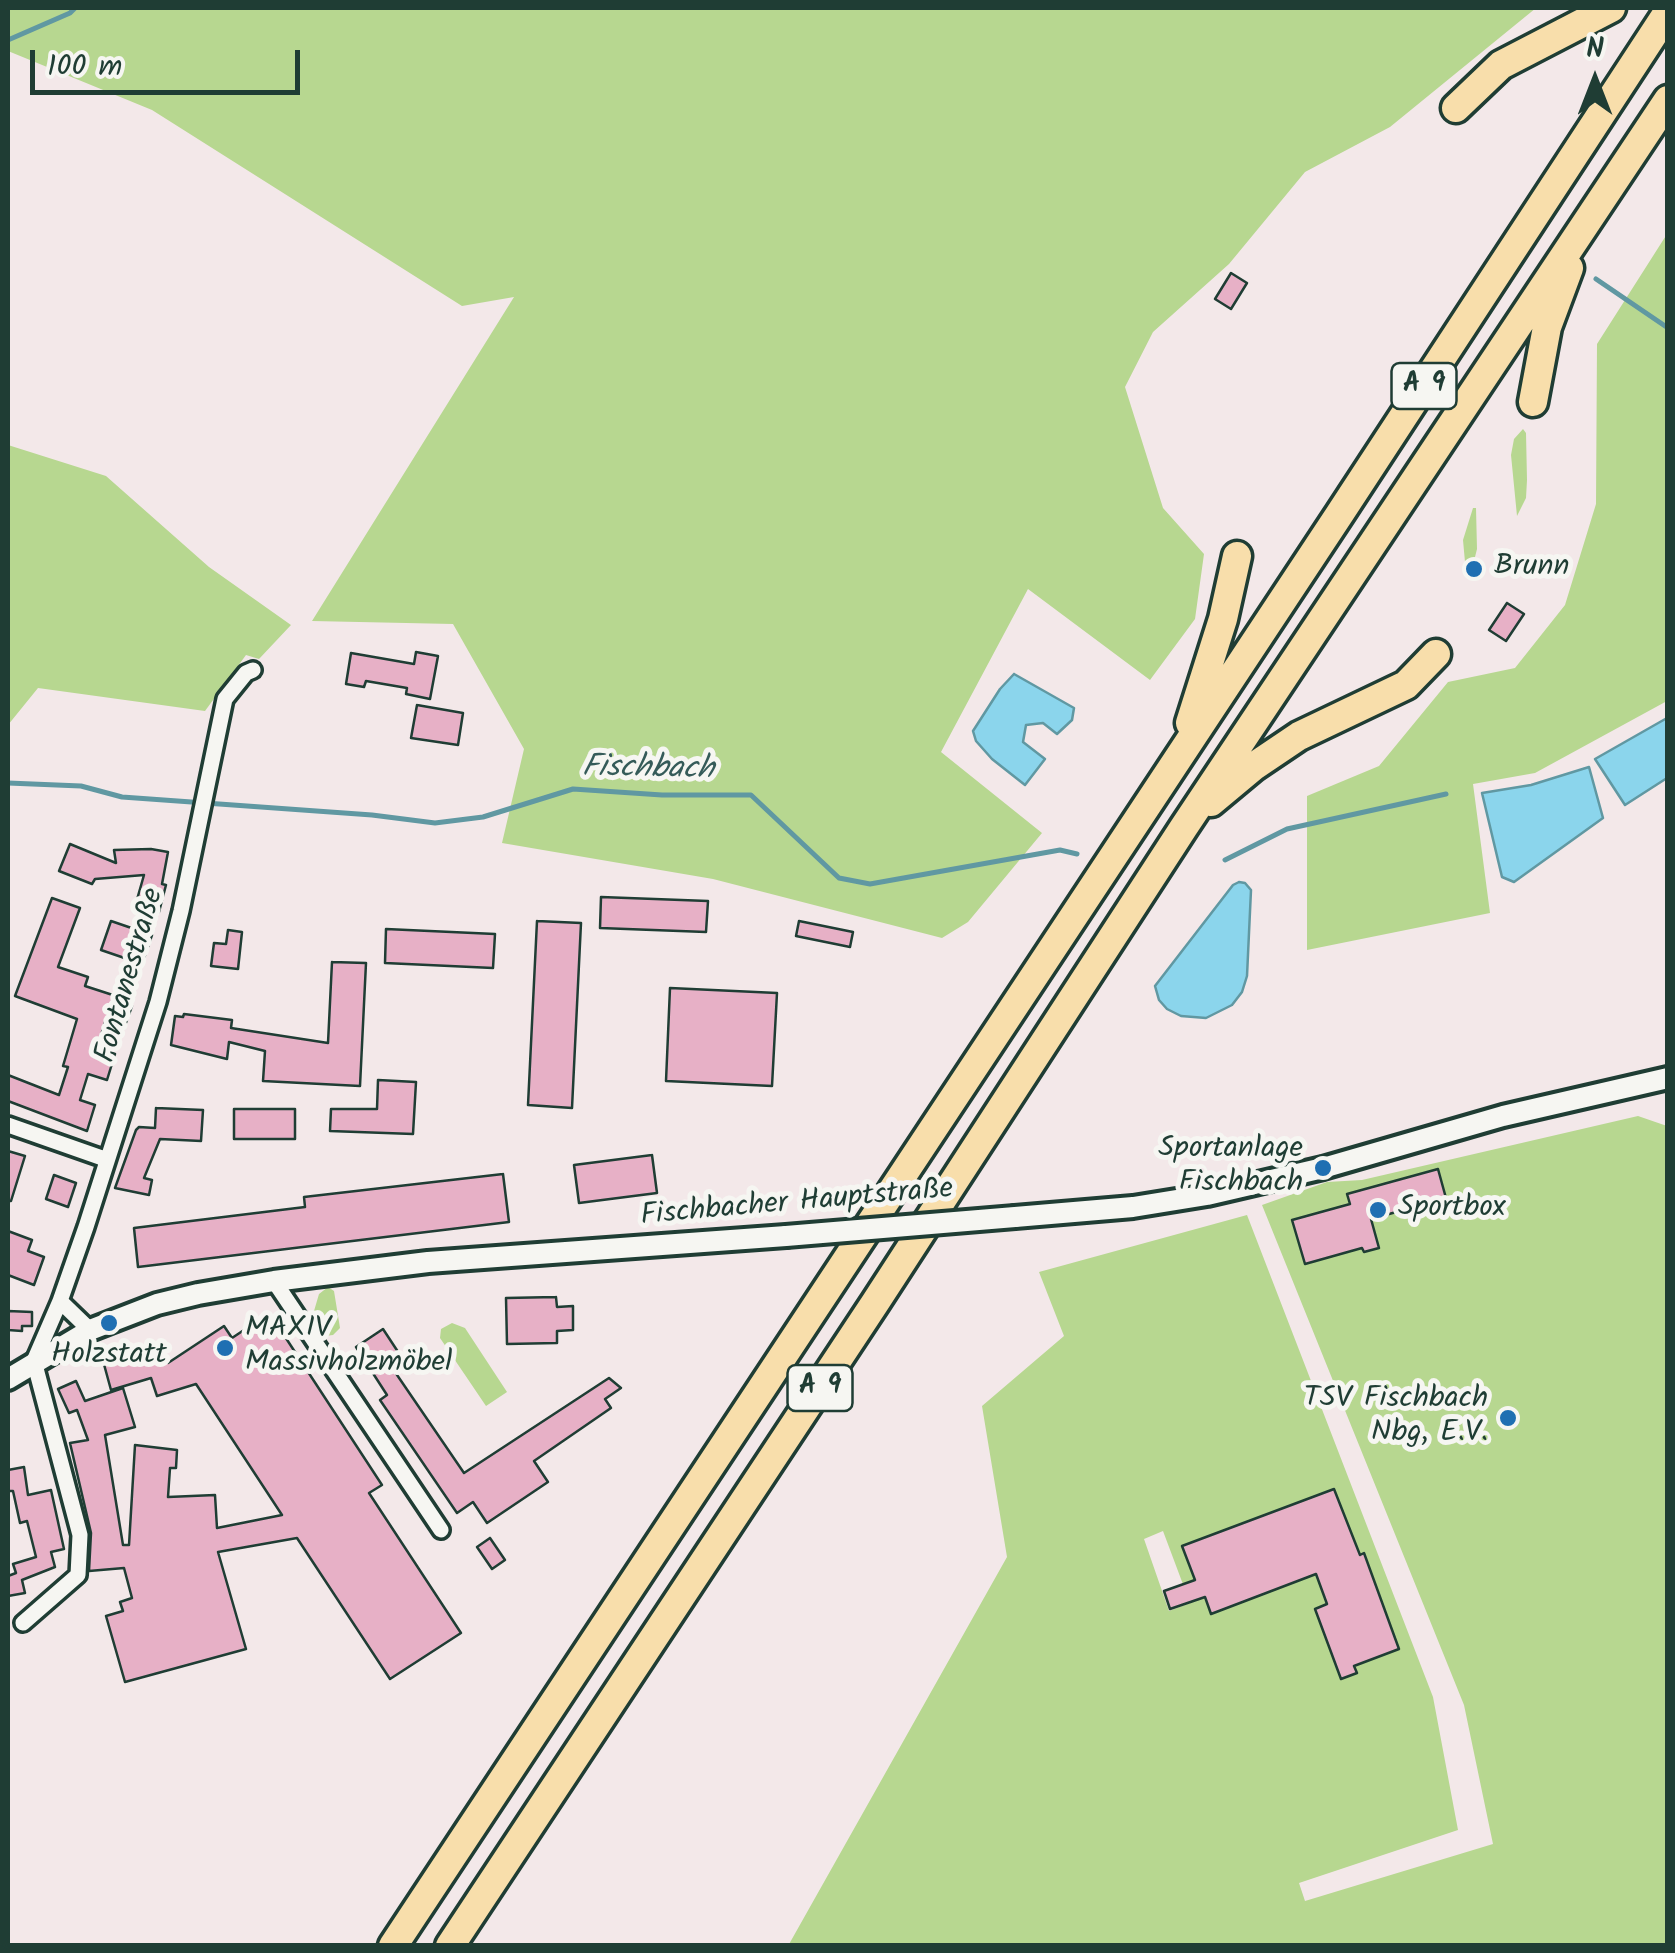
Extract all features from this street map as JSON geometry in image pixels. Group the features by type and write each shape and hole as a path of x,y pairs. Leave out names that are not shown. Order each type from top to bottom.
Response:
{"highway":[{"path":"1456,108 1501,65 1610,8"},
{"name":"A 9","path":"393,1946 1668,12"},
{"name":"A 9","path":"450,1946 886,1288 1184,826 1668,100"},
{"path":"1533,402 1547,327 1592,211"},
{"path":"1178,758 1223,619 1237,556"},
{"path":"1184,826 1253,767 1298,736 1406,685 1436,654"}],"main road":[{"name":"Fischbacher Hauptstraße","path":"8,1379 90,1330 157,1304 274,1281 428,1262 1132,1207 1222,1192 1668,1078"}],"street":[{"name":"Fontanestraße","path":"34,1361 60,1301 158,1002 225,699 253,670"},
{"path":"8,1124 105,1160"},
{"path":"274,1281 441,1530"},
{"path":"60,1301 90,1330"},
{"path":"23,1623 78,1576 80,1535 34,1361"}],"green space":[{"path":"8,8 1536,8 1390,127 1305,172 1229,264 1153,332 1125,387 1163,508 1204,554 1195,619 1150,680 1028,589 941,752 1042,833 968,922 942,938 713,879 502,843 524,749 453,624 312,621 514,297 462,306 152,110 8,51"},
{"path":"1667,234 1667,701 1535,773 1473,784 1490,913 1307,950 1307,796 1379,766 1448,682 1515,668 1565,605 1596,504 1597,344"},
{"path":"1523,429 1526,498 1517,516 1511,455 1514,439"},
{"path":"8,445 106,476 209,567 291,625 259,659 246,655 205,711 38,688 8,725"},
{"path":"1473,508 1477,549 1471,573 1466,573 1463,540"},
{"path":"1638,1116 1667,1126 1667,1945 788,1946 1007,1557 982,1406 1064,1336 1039,1272 1247,1215 1433,1697 1458,1830 1299,1883 1305,1901 1493,1844 1464,1705 1262,1205 1327,1182 1362,1180","holes":["1163,1531 1190,1603 1169,1611 1144,1539"]},
{"path":"328,1287 334,1291 340,1328 325,1336 318,1328 314,1311 319,1294"},
{"path":"452,1323 465,1328 507,1392 486,1406 440,1338 441,1329"}],"water":[{"path":"1014,674 1074,708 1072,720 1057,734 1043,723 1026,725 1023,742 1045,759 1025,785 992,759 976,741 973,731"},
{"path":"1667,718 1667,778 1625,805 1595,759"},
{"path":"1589,767 1603,818 1514,882 1502,877 1482,793 1531,785"},
{"path":"1239,882 1251,890 1247,976 1242,992 1232,1005 1206,1018 1181,1016 1159,1000 1155,986"}],"building":[{"path":"1231,273 1247,283 1231,309 1215,299"},
{"path":"1507,603 1524,614 1506,641 1489,630"},
{"path":"416,652 438,656 430,699 406,694 407,688 366,681 364,687 346,684 351,653 414,664"},
{"path":"417,705 463,713 458,745 411,738"},
{"path":"70,844 116,863 114,850 168,852 159,912 136,903 144,875 95,879 92,884 59,871"},
{"path":"601,897 708,901 706,932 600,928"},
{"path":"52,898 80,908 58,967 88,977 85,986 122,998 120,1002 132,1006 124,1028 105,1022 97,1048 115,1054 107,1080 88,1074 80,1100 95,1105 87,1131 8,1101 8,1075 59,1095 68,1067 63,1066 77,1019 15,996"},
{"path":"111,921 152,935 142,964 101,950"},
{"path":"537,921 581,923 572,1108 528,1105"},
{"path":"799,921 853,932 850,947 796,936"},
{"path":"386,929 495,934 493,968 385,963"},
{"path":"228,930 242,932 238,969 211,966 214,943 226,944"},
{"path":"332,962 366,963 360,1086 263,1081 265,1051 229,1042 227,1059 171,1045 175,1016 184,1014 232,1020 231,1028 328,1043"},
{"path":"670,988 777,993 772,1086 666,1081"},
{"path":"378,1080 416,1082 413,1134 330,1131 331,1109 377,1109"},
{"path":"156,1108 203,1110 201,1141 160,1139 144,1178 152,1180 149,1195 115,1188 136,1130 155,1128"},
{"path":"234,1109 295,1109 295,1139 234,1139"},
{"path":"8,1151 25,1156 11,1201 8,1201"},
{"path":"652,1155 657,1193 579,1203 574,1165"},
{"path":"1438,1169 1449,1209 1428,1215 1427,1211 1420,1213 1418,1206 1371,1219 1379,1248 1364,1252 1362,1248 1305,1264 1292,1220 1350,1204 1347,1194"},
{"path":"503,1174 509,1222 138,1267 134,1228 305,1207 304,1197"},
{"path":"54,1175 76,1183 68,1207 46,1199"},
{"path":"8,1231 32,1240 28,1251 44,1257 34,1285 8,1275"},
{"path":"556,1297 557,1307 573,1306 573,1330 557,1331 557,1343 507,1344 506,1298"},
{"path":"8,1311 32,1312 32,1326 22,1326 22,1331 8,1330"},
{"path":"256,1322 265,1335 278,1326 382,1485 369,1493 461,1633 390,1679 297,1538 218,1552 246,1649 125,1682 106,1616 123,1611 120,1602 132,1598 124,1568 89,1571 91,1533 70,1443 88,1440 77,1410 69,1413 58,1389 76,1381 85,1401 123,1388 135,1427 105,1435 123,1545 129,1545 135,1445 177,1450 176,1468 170,1468 168,1497 215,1495 217,1528 282,1515 196,1384 157,1396 151,1378 111,1390 102,1357 152,1345 168,1363 224,1326 232,1338"},
{"path":"383,1329 406,1364 395,1372 464,1473 609,1378 621,1388 605,1399 611,1408 534,1461 548,1482 487,1523 473,1502 457,1513 380,1400 387,1395 356,1347"},
{"path":"24,1467 28,1495 51,1490 64,1549 51,1552 55,1567 22,1580 25,1593 8,1596 8,1576 16,1573 13,1564 36,1557 27,1521 20,1523 13,1491 8,1491 8,1470"},
{"path":"1334,1489 1360,1555 1364,1553 1399,1649 1354,1666 1357,1673 1341,1679 1315,1609 1327,1604 1316,1574 1211,1614 1205,1597 1170,1609 1164,1591 1195,1580 1182,1546"},
{"path":"490,1538 505,1560 492,1569 477,1547"}],"waterway":[{"path":"8,40 75,8"},
{"path":"1596,279 1668,328"},
{"name":"Fischbach","path":"8,783 81,786 122,797 435,823 483,817 573,789 751,795 839,878 870,884 1060,850 1077,854"},
{"name":"Fischbach","path":"1225,860 1287,829 1446,794"}],"place":[{"name":"Brunn","path":"1474,569"},
{"name":"Sportanlage Fischbach","path":"1323,1168"},
{"name":"Sportbox","path":"1378,1210"},
{"name":"Holzstatt","path":"109,1323"},
{"name":"MAXIV Massivholzmöbel","path":"225,1348"},
{"name":"TSV Fischbach Nbg, E.V.","path":"1508,1418"}]}
